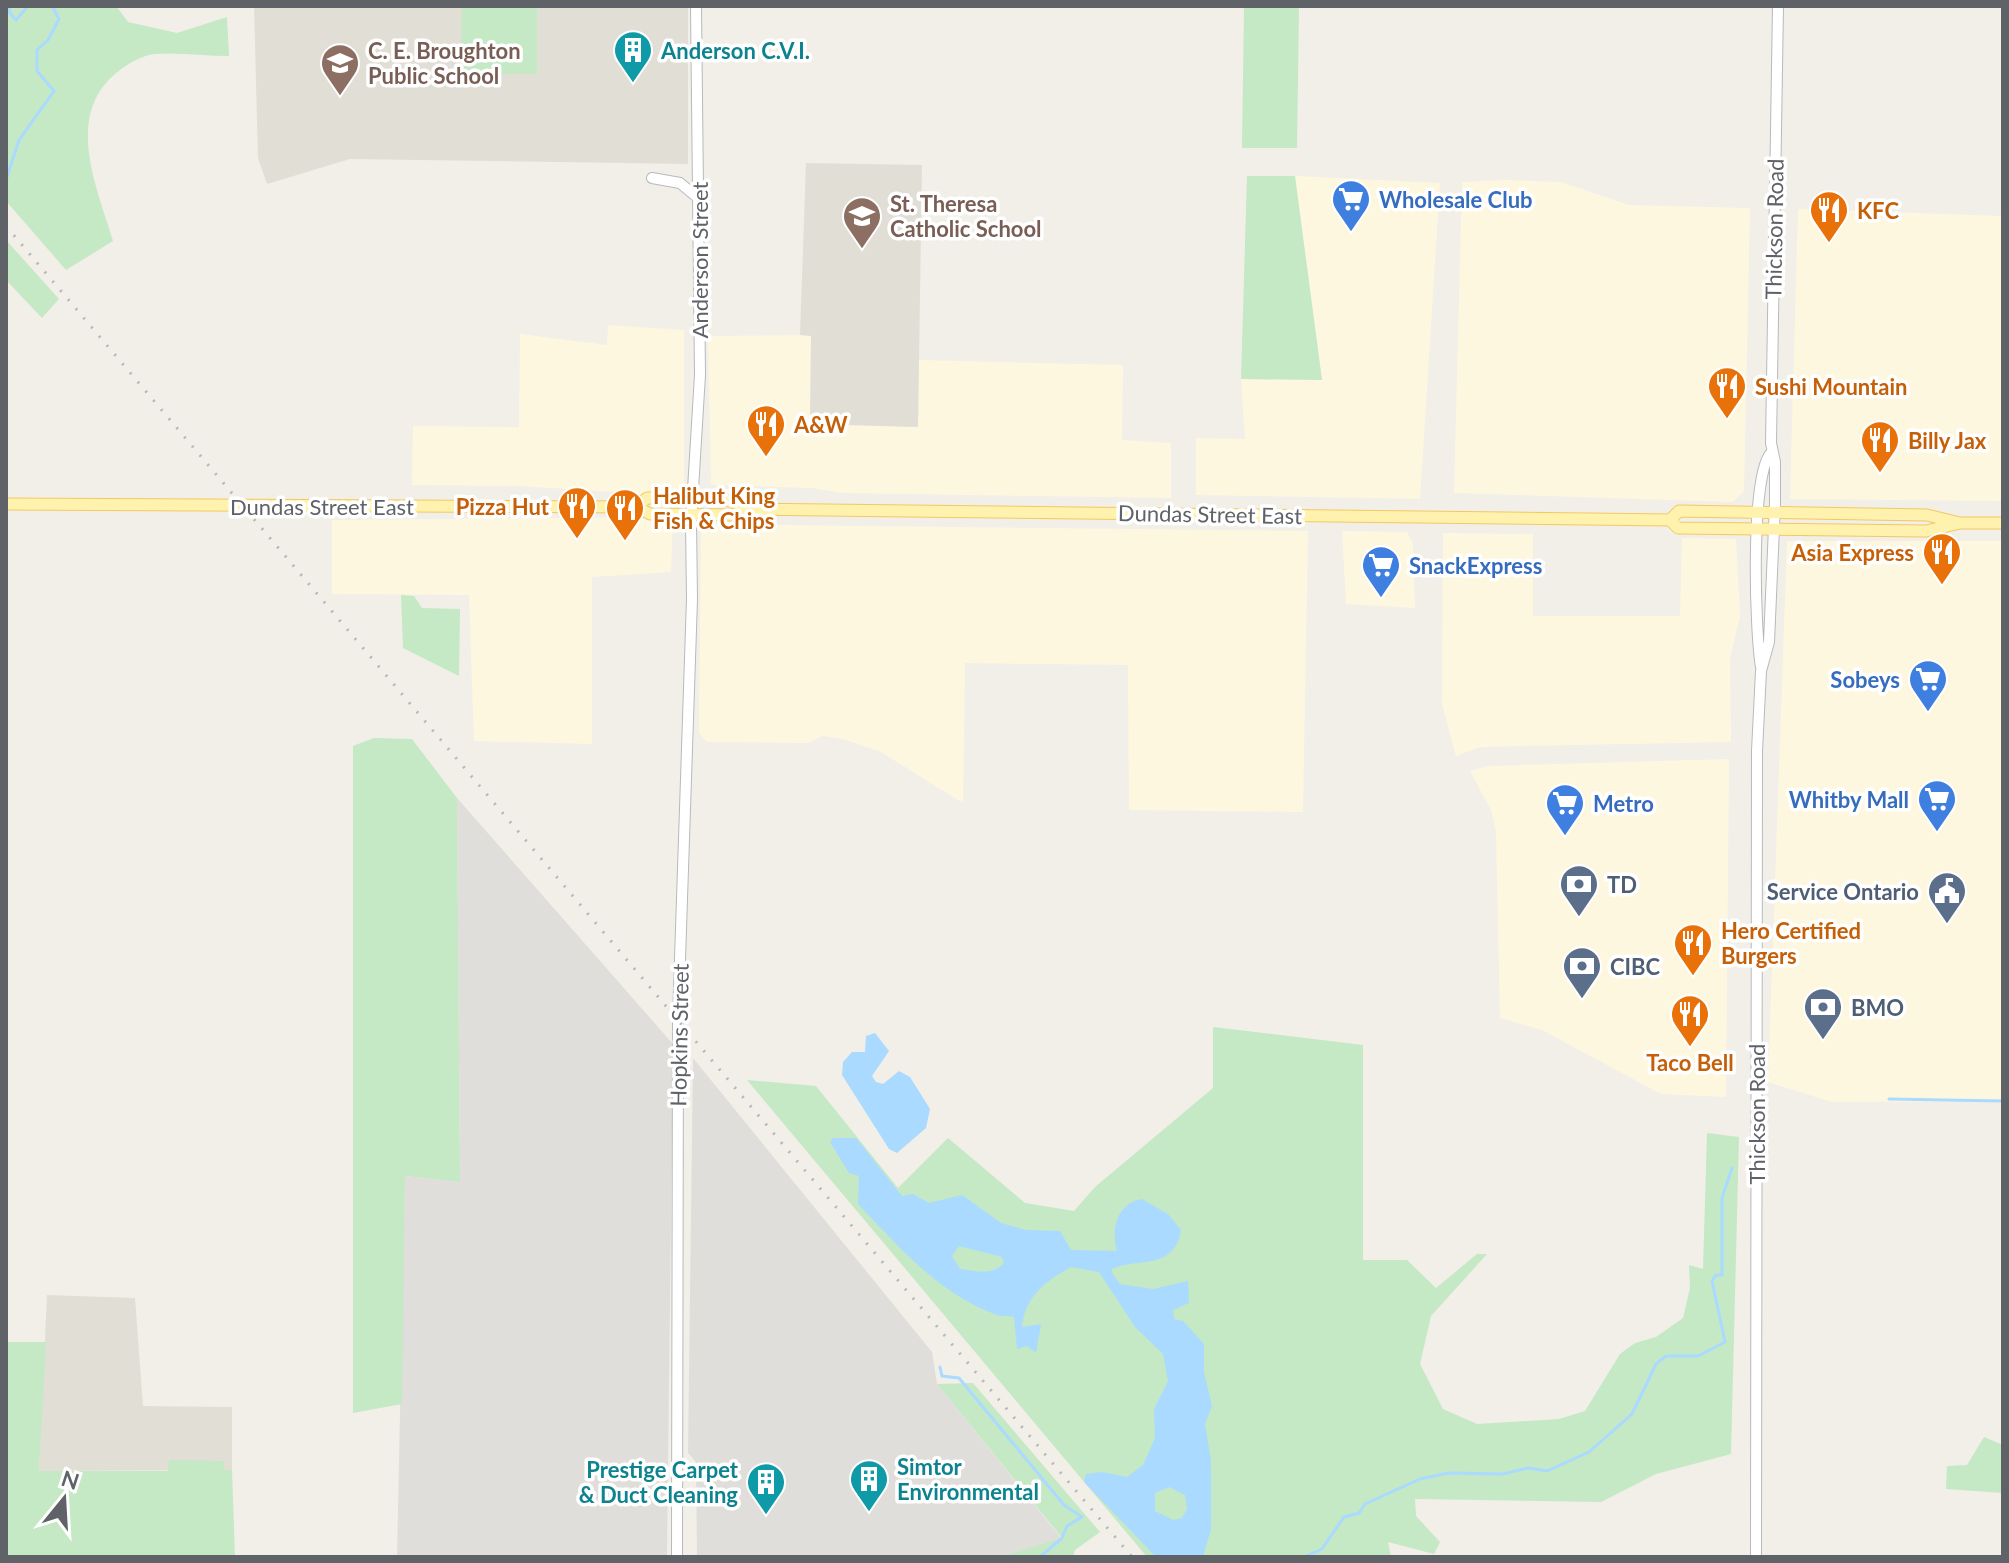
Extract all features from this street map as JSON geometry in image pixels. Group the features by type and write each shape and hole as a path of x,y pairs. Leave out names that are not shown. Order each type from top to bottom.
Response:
{"main road":[{"name":"Anderson Street","path":"691,514 700,375 696,6"},
{"name":"Thickson Road","path":"1761,671 1769,642 1775,513 1775,462 1771,453 1778,6"},
{"path":"652,178 680,183 698,198"},
{"name":"Thickson Road","path":"1756,1557 1757,751 1761,671 1754,628 1763,464 1771,453"},
{"name":"Dundas Street East","path":"637,507 647,498 735,500 749,509"},
{"name":"Dundas Street East","path":"6,504 637,507 650,514 736,515 749,509 1670,520 1678,528 1926,531 1960,523 2003,523"},
{"name":"Dundas Street East","path":"1670,520 1679,511 1927,515 1960,523"},
{"name":"Hopkins Street","path":"677,1557 678,1019 691,514"}],"shaded area":[{"path":"254,6 688,6 688,164 350,159 267,184 258,158"},
{"name":"St. Theresa Catholic School","path":"806,163 922,165 918,427 810,424 811,336 800,335"},
{"path":"1295,176 1440,183 1420,499 1196,495 1196,438 1245,439 1241,379 1322,380"},
{"path":"1462,182 1561,182 1629,205 1750,208 1744,491 1733,502 1454,493"},
{"path":"1798,209 2003,216 2003,501 1790,499"},
{"path":"608,325 684,330 684,496 518,486 412,485 413,426 519,427 520,334 607,345"},
{"path":"811,335 810,424 918,427 919,360 1123,365 1122,440 1171,443 1171,498 843,493 811,488 711,485 708,336"},
{"path":"673,517 671,572 592,577 592,744 474,741 469,595 332,594 332,520"},
{"path":"701,524 1308,531 1303,812 1129,810 1128,665 965,663 963,803 881,752 843,739 823,736 808,743 707,742 699,733"},
{"path":"1342,531 1407,532 1413,543 1415,608 1346,604"},
{"path":"1443,533 1533,534 1533,616 1680,616 1682,538 1736,539 1740,616 1730,658 1731,742 1480,747 1456,756 1442,704"},
{"path":"1787,541 2003,541 2003,1101 1832,1102 1768,1082"},
{"path":"1729,759 1726,1097 1661,1094 1542,1030 1500,1018 1496,832 1491,810 1470,771 1488,766"},
{"path":"457,798 673,1044 667,1557 397,1557 405,1176 460,1182"},
{"path":"693,1058 932,1352 937,1384 1062,1539 1000,1557 697,1557 696,1462 688,1453"},
{"path":"47,1295 135,1298 143,1406 232,1407 232,1470 39,1471"}],"green space":[{"path":"6,6 116,6 128,22 177,33 227,17 229,56 149,55 120,70 100,91 91,110 89,153 113,241 66,270 6,201"},
{"path":"462,6 537,6 537,74 461,73"},
{"path":"1244,6 1299,6 1297,148 1242,148"},
{"path":"1247,176 1295,176 1322,380 1241,379"},
{"path":"6,240 59,299 42,318 6,280"},
{"path":"401,595 414,596 422,608 460,609 459,676 403,648"},
{"path":"374,738 412,739 457,798 460,1182 405,1176 402,1404 353,1413 353,746"},
{"path":"1213,1027 1363,1045 1363,1260 1407,1260 1436,1288 1477,1254 1487,1254 1431,1316 1420,1364 1443,1409 1477,1424 1559,1419 1585,1411 1620,1354 1635,1343 1656,1337 1683,1318 1690,1288 1689,1265 1703,1269 1707,1133 1739,1137 1731,1454 1656,1474 1601,1502 1415,1499 1416,1516 1440,1542 1434,1554 1388,1542 1391,1557 1147,1557 747,1080 816,1086 898,1188 948,1138 1025,1203 1074,1211 1095,1187 1213,1088"},
{"path":"6,1342 46,1342 39,1471 168,1471 169,1460 224,1461 224,1470 232,1470 235,1557 6,1557"},
{"path":"973,1383 1100,1532 1075,1550 1073,1557 1000,1557 1062,1538 937,1384"},
{"path":"1984,1437 2003,1445 2003,1493 1946,1489 1947,1466 1967,1465"}],"water":[{"path":"875,1033 889,1051 872,1076 876,1082 883,1084 899,1071 910,1077 930,1109 926,1128 897,1153 889,1149 842,1075 843,1062 852,1052 865,1052 866,1036"},
{"path":"833,1138 856,1138 902,1196 913,1194 929,1203 962,1195 1001,1223 1026,1230 1060,1231 1071,1250 1117,1251 1115,1227 1121,1212 1133,1202 1142,1199 1168,1214 1181,1230 1171,1252 1154,1260 1112,1269 1112,1273 1120,1284 1153,1289 1188,1281 1189,1303 1173,1310 1174,1319 1183,1321 1204,1344 1204,1372 1212,1406 1205,1424 1211,1461 1211,1529 1203,1557 1156,1557 1084,1482 1086,1474 1102,1472 1127,1477 1143,1465 1155,1438 1154,1409 1168,1381 1163,1354 1135,1327 1099,1272 1071,1267 1045,1284 1027,1307 1022,1327 1041,1324 1036,1353 1027,1346 1017,1349 1014,1317 997,1315 976,1306 939,1282 921,1268 858,1204 859,1176 849,1173 830,1142","holes":["959,1246 1002,1257 1004,1263 989,1271 960,1269 952,1256","1169,1487 1185,1495 1187,1509 1182,1518 1173,1520 1155,1511 1155,1493"]}],"waterway":[{"path":"10,6 9,12 16,20 28,6"},
{"path":"6,180 19,140 54,91 37,71 37,50 48,40 59,19 52,6"},
{"path":"1889,1099 2003,1101"},
{"path":"1304,1557 1322,1549 1344,1517 1359,1513 1365,1504 1420,1479 1449,1473 1503,1474 1528,1468 1547,1471 1589,1452 1632,1414 1656,1364 1666,1356 1698,1356 1725,1342 1712,1281 1716,1275 1722,1275 1722,1198 1732,1168"},
{"path":"940,1367 942,1376 959,1378 1064,1505 1082,1517 1067,1526 1062,1538 1040,1557"}],"railway":[{"path":"6,226 1132,1557"}],"place":[{"name":"Anderson C.V.I.","path":"633,84"},
{"name":"C. E. Broughton Public School","path":"340,97"},
{"name":"Wholesale Club","path":"1351,233"},
{"name":"KFC","path":"1829,244"},
{"name":"St. Theresa Catholic School","path":"862,250"},
{"name":"Sushi Mountain","path":"1727,420"},
{"name":"A&W","path":"766,458"},
{"name":"Billy Jax","path":"1880,474"},
{"name":"Pizza Hut","path":"577,540"},
{"name":"Halibut King Fish & Chips","path":"625,542"},
{"name":"Asia Express","path":"1942,586"},
{"name":"SnackExpress","path":"1381,599"},
{"name":"Sobeys","path":"1928,713"},
{"name":"Whitby Mall","path":"1937,833"},
{"name":"Metro","path":"1565,837"},
{"name":"TD","path":"1579,918"},
{"name":"Service Ontario","path":"1947,925"},
{"name":"Hero Certified Burgers","path":"1693,977"},
{"name":"CIBC","path":"1582,1000"},
{"name":"BMO","path":"1823,1041"},
{"name":"Taco Bell","path":"1690,1048"},
{"name":"Simtor Environmental","path":"869,1513"},
{"name":"Prestige Carpet & Duct Cleaning","path":"766,1516"}]}
